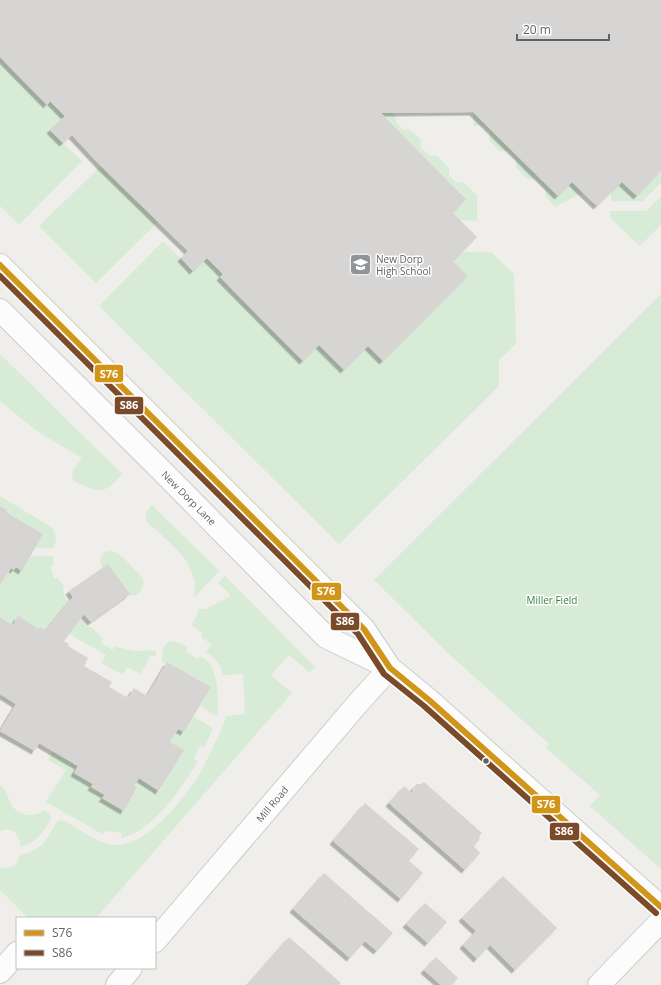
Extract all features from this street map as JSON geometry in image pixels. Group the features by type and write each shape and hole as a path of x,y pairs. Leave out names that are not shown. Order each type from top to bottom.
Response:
{"street":[{"name":"New Dorp Lane","path":"0,265 364,629 390,668"},
{"name":"New Dorp Lane","path":"0,310 326,637 390,668 429,700 661,907"},
{"name":"Mill Road","path":"156,940 359,702 390,668"},
{"path":"599,985 661,921"},
{"path":"0,972 16,954"},
{"path":"117,985 130,969"}],"green space":[{"path":"0,57 47,104 50,101 65,116 50,131 82,161 19,225 0,206"},
{"path":"473,112 557,196 572,182 583,192 555,207 545,196 546,189 535,179 527,179 516,168 516,159 508,151 499,151 489,140 490,133 482,125 474,126"},
{"path":"381,113 393,113 396,116 396,122 404,130 409,129 421,140 421,147 429,155 437,156 449,168 449,175 456,182 464,183 477,195 477,221 460,220 453,213 466,198"},
{"path":"101,166 158,222 96,283 39,226"},
{"path":"661,171 661,183 643,201 611,201 611,193 622,182 637,195"},
{"path":"661,196 661,225 640,246 610,218 610,211 646,211"},
{"path":"163,241 193,271 207,258 223,274 220,277 303,361 319,345 344,370 368,346 383,361 468,277 453,261 463,252 491,252 514,274 516,344 499,360 499,386 339,544 99,306"},
{"name":"Miller Field","path":"661,294 661,869 590,806 600,795 546,748 549,744 450,655 374,580"},
{"path":"0,354 122,474 113,484 105,489 95,490 73,480 72,475 74,470 82,458 40,433 0,401"},
{"path":"0,496 51,527 56,537 53,548 35,548 43,534 6,512 7,510 0,506"},
{"path":"152,505 219,571 194,598 195,581 186,561 174,547 148,523 146,513"},
{"path":"109,551 123,557 143,578 144,582 142,589 134,596 126,595 101,566 100,561 102,557"},
{"path":"31,556 53,557 54,564 50,566 54,579 58,578 64,587 64,595 69,602 46,630 40,627 38,629 18,617 13,625 0,617 0,584 11,568 16,567 22,570"},
{"path":"225,576 315,667 310,673 289,655 271,675 292,693 97,917 27,917 0,890 0,868 13,866 17,862 19,856 39,847 46,840 57,822 60,820 65,821 104,843 117,845 128,843 140,838 163,820 192,786 221,732 226,716 245,714 243,674 223,675 218,662 206,652 211,644 201,637 202,633 191,625 199,609 205,609 230,596 229,593 218,583"},
{"path":"81,618 86,626 91,627 103,639 101,643 113,650 115,646 134,651 151,650 156,652 156,657 151,655 140,674 127,667 123,675 101,663 106,655 69,634"},
{"path":"171,641 184,645 188,648 186,652 198,659 200,656 212,667 218,691 217,715 214,715 200,706 211,687 167,662 165,664 162,662 164,647"},
{"path":"194,716 212,728 204,748 200,746 194,759 198,761 166,807 144,827 133,834 121,838 122,833 105,831 104,835 46,802 66,770 48,760 53,751 78,766 74,773 93,784 91,787 105,795 103,798 124,811 137,789 134,786 139,778 160,791 183,750 170,742 178,729 184,732"},
{"path":"0,786 5,790 13,807 20,813 33,815 45,810 50,814 50,820 42,833 27,845 21,847 19,838 12,830 0,831"}],"building":[{"path":"0,0 661,0 661,171 637,196 622,182 597,206 572,182 558,196 473,112 381,113 466,199 453,213 477,237 453,261 468,276 383,361 368,346 344,370 319,345 303,361 220,277 223,274 207,258 193,271 181,258 188,251 101,166 72,135 63,143 50,130 65,116 50,101 47,105 0,57"},
{"path":"0,506 7,510 6,512 43,534 22,571 16,567 14,570 11,568 0,585"},
{"path":"108,564 130,594 91,622 84,614 64,641 69,644 68,646 88,658 84,666 112,682 109,687 128,698 134,688 147,696 167,662 211,687 184,732 178,729 170,742 184,750 159,791 139,778 134,786 137,788 124,811 102,798 105,795 91,787 93,784 74,773 78,766 39,743 35,751 0,731 16,704 0,694 0,617 13,625 18,616 38,629 40,627 46,630 73,597 69,591"},
{"path":"424,782 482,833 474,846 480,853 465,870 389,803 404,786 412,793 412,789 417,784"},
{"path":"365,803 419,849 409,861 423,873 401,899 333,841"},
{"path":"324,873 393,933 377,951 365,941 350,958 293,909"},
{"path":"503,876 557,928 515,970 490,945 477,959 463,945 476,931 462,918"},
{"path":"425,903 447,922 428,943 406,924"},
{"path":"289,937 341,983 339,985 247,985"},
{"path":"436,957 458,978 452,985 441,985 424,970"}],"transit line":[{"name":"S76","path":"0,265 364,629 390,668 429,700 661,907"},
{"name":"S86","path":"0,276 358,634 384,674 424,706 656,913"}],"place":[{"name":"New Dorp High School","path":"360,265"}]}
